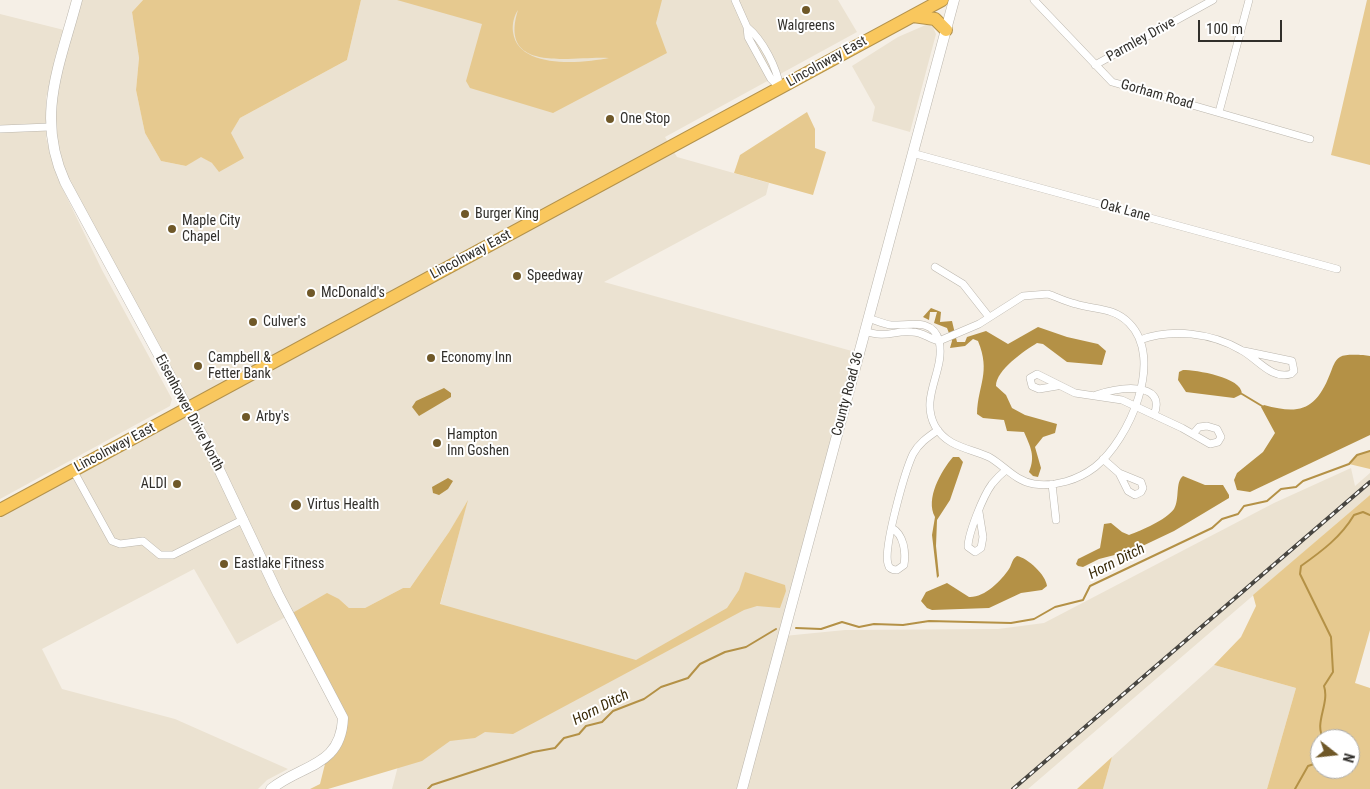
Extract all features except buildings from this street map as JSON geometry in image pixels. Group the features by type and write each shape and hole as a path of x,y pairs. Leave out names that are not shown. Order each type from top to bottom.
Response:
{"highway":[{"name":"Lincolnway East","path":"0,510 942,0"},
{"path":"913,16 935,19 946,30"}],"street":[{"name":"Eisenhower Drive North","path":"77,0 53,92 49,126 54,156 65,182 188,409 244,519 278,594 343,718 342,733 338,745 328,756 271,789"},
{"path":"735,0 747,27 748,37 771,79 780,88"},
{"name":"County Road 36","path":"742,789 954,0"},
{"name":"Gorham Road","path":"1034,0 1095,65 1116,84 1310,139"},
{"name":"Parmley Drive","path":"1095,65 1213,0"},
{"path":"1219,112 1250,0"},
{"path":"0,129 49,126"},
{"name":"Oak Lane","path":"912,153 1337,269"},
{"path":"935,268 963,284 989,317"},
{"path":"868,318 893,325 923,325 935,332 939,341 941,358 930,402 931,415 938,430 952,444 986,456 1027,482 1052,484 1075,479 1094,467 1103,459 1120,436 1134,408 1140,389 1144,359 1140,340 1128,322 1117,314 1104,309 1076,304 1048,294 1022,296 989,317 939,341"},
{"path":"864,331 888,336 905,332 920,332 939,341"},
{"path":"1140,340 1161,333 1179,332 1224,343 1244,351 1292,361 1294,371 1291,374 1280,375 1252,360 1244,351"},
{"path":"1057,386 1083,396 1119,389 1140,389 1154,397 1156,407 1154,415"},
{"path":"1096,395 1114,398 1193,434"},
{"path":"892,528 900,534 903,544 904,565 897,570 892,569 888,564 888,541 913,453 923,440 938,430"},
{"path":"1103,459 1118,472"},
{"path":"73,470 112,541 120,544 143,541 160,555 173,555 244,519"},
{"path":"979,512 983,538 981,548 975,552 968,547 968,538 979,512 992,483 1006,470"},
{"path":"1052,484 1056,520"}],"shaded area":[{"path":"77,0 143,0 132,12 139,58 136,90 145,133 161,161 186,166 201,156 212,163 240,118 347,60 361,0 838,0 857,32 665,137 677,157 769,183 766,195 604,282 859,353 784,636 845,630 998,629 1044,623 1274,503 1351,468 1355,486 1370,473 1370,495 1028,789 392,789 467,502 449,532 410,588 403,588 365,608 349,608 339,599 289,615 237,644 194,569 42,649 62,689 175,719 288,769 267,780 258,789 0,789 0,516 187,409 65,182 49,127"},
{"path":"143,0 361,0 347,60 240,118 231,133 244,158 219,172 212,163 201,157 186,166 161,161 145,133 136,90 139,58 132,12"},
{"path":"397,0 662,0 656,23 667,53 553,113 470,88 466,81 482,24","holes":["518,10 515,31 519,45 529,53 543,58 609,58 569,62 553,61 526,53 517,44 513,32 515,15"]},
{"path":"1367,0 1370,0 1370,165 1331,155"},
{"path":"0,14 64,30 46,98 46,138 57,177 102,270 172,399 170,406 0,499"},
{"path":"928,24 933,27 936,34 910,132 872,121 875,107 852,66 898,37"},
{"path":"807,112 815,129 815,148 826,152 813,195 734,173 740,155"},
{"path":"931,308 941,312 940,322 952,321 957,342 965,342 967,337 986,331 1008,344 1038,327 1067,337 1098,344 1106,351 1102,365 1067,362 1043,344 1037,343 1006,367 997,380 996,386 1006,395 1012,408 1025,415 1057,424 1055,433 1043,437 1035,447 1041,468 1038,477 1033,476 1029,472 1032,456 1024,432 1007,431 1004,420 983,418 977,414 984,370 982,352 978,341 973,339 965,346 950,348 952,341 947,328 934,323 937,312 930,312 929,320 923,317"},
{"path":"1345,355 1370,356 1370,435 1250,492 1237,490 1234,480 1237,473 1263,452 1275,433 1261,407 1264,405 1297,409 1305,407 1319,395 1334,364 1340,357"},
{"path":"1183,370 1198,371 1227,379 1240,388 1242,394 1234,398 1186,392 1178,380 1179,372"},
{"path":"444,388 451,393 451,397 419,416 412,407 416,401"},
{"path":"1370,451 1370,469 1349,464 1357,455"},
{"path":"953,457 959,457 963,462 950,500 937,520 936,546 939,576 937,578 932,535 935,517 932,510 933,494 939,477"},
{"path":"1183,476 1205,485 1223,485 1229,498 1174,531 1134,550 1099,559 1083,567 1076,564 1078,559 1100,548 1104,524 1111,523 1129,535 1153,524 1170,513 1176,505 1179,482"},
{"path":"448,478 453,481 448,489 439,495 433,493 432,487"},
{"path":"1370,495 1370,630 1355,683 1370,688 1370,789 1267,789 1296,688 1214,665 1241,637 1256,606 1253,595"},
{"path":"468,500 440,604 636,660 727,608 739,590 745,572 785,585 786,591 780,608 757,606 744,610 513,734 485,732 475,738 450,741 422,761 328,789 310,789 320,784 327,756 343,718 289,615 327,593 339,599 349,608 365,608 403,588 410,588 449,532"},
{"path":"1017,556 1036,568 1047,586 1042,590 1021,593 989,608 932,610 927,608 921,601 926,592 947,583 969,597 980,595 992,588 1001,579"},
{"path":"1214,665 1296,688 1267,789 1103,789 1112,757"},
{"path":"1112,757 1103,789 1077,789"}],"waterway":[{"path":"1242,394 1262,406"},
{"name":"Horn Ditch","path":"796,628 821,629 842,622 859,627 874,624 903,625 929,621 1011,623 1034,619 1055,607 1083,600 1090,586 1212,528 1222,519 1238,514 1244,506 1267,501 1281,489 1296,487 1303,481 1349,464 1357,455 1370,451"},
{"path":"1320,729 1325,700 1324,686 1333,672 1331,637 1300,574 1301,566 1337,537 1354,515 1363,512 1370,515"},
{"name":"Horn Ditch","path":"428,789 432,785 533,752 555,748 564,738 579,734 586,726 602,722 613,711 644,699 661,687 688,678 700,664 725,652 746,647 776,629"},
{"path":"1295,789 1310,765"}],"railway":[{"path":"1013,789 1370,482"}],"place":[{"name":"Walgreens","path":"806,10"},
{"name":"One Stop","path":"610,119"},
{"name":"Burger King","path":"465,214"},
{"name":"Maple City Chapel","path":"172,229"},
{"name":"Speedway","path":"517,276"},
{"name":"McDonald's","path":"311,293"},
{"name":"Culver's","path":"253,322"},
{"name":"Economy Inn","path":"431,358"},
{"name":"Campbell & Fetter Bank","path":"198,366"},
{"name":"Arby's","path":"246,417"},
{"name":"Hampton Inn Goshen","path":"437,443"},
{"name":"ALDI","path":"177,484"},
{"name":"Virtus Health","path":"296,505"},
{"name":"Eastlake Fitness","path":"224,564"}]}
